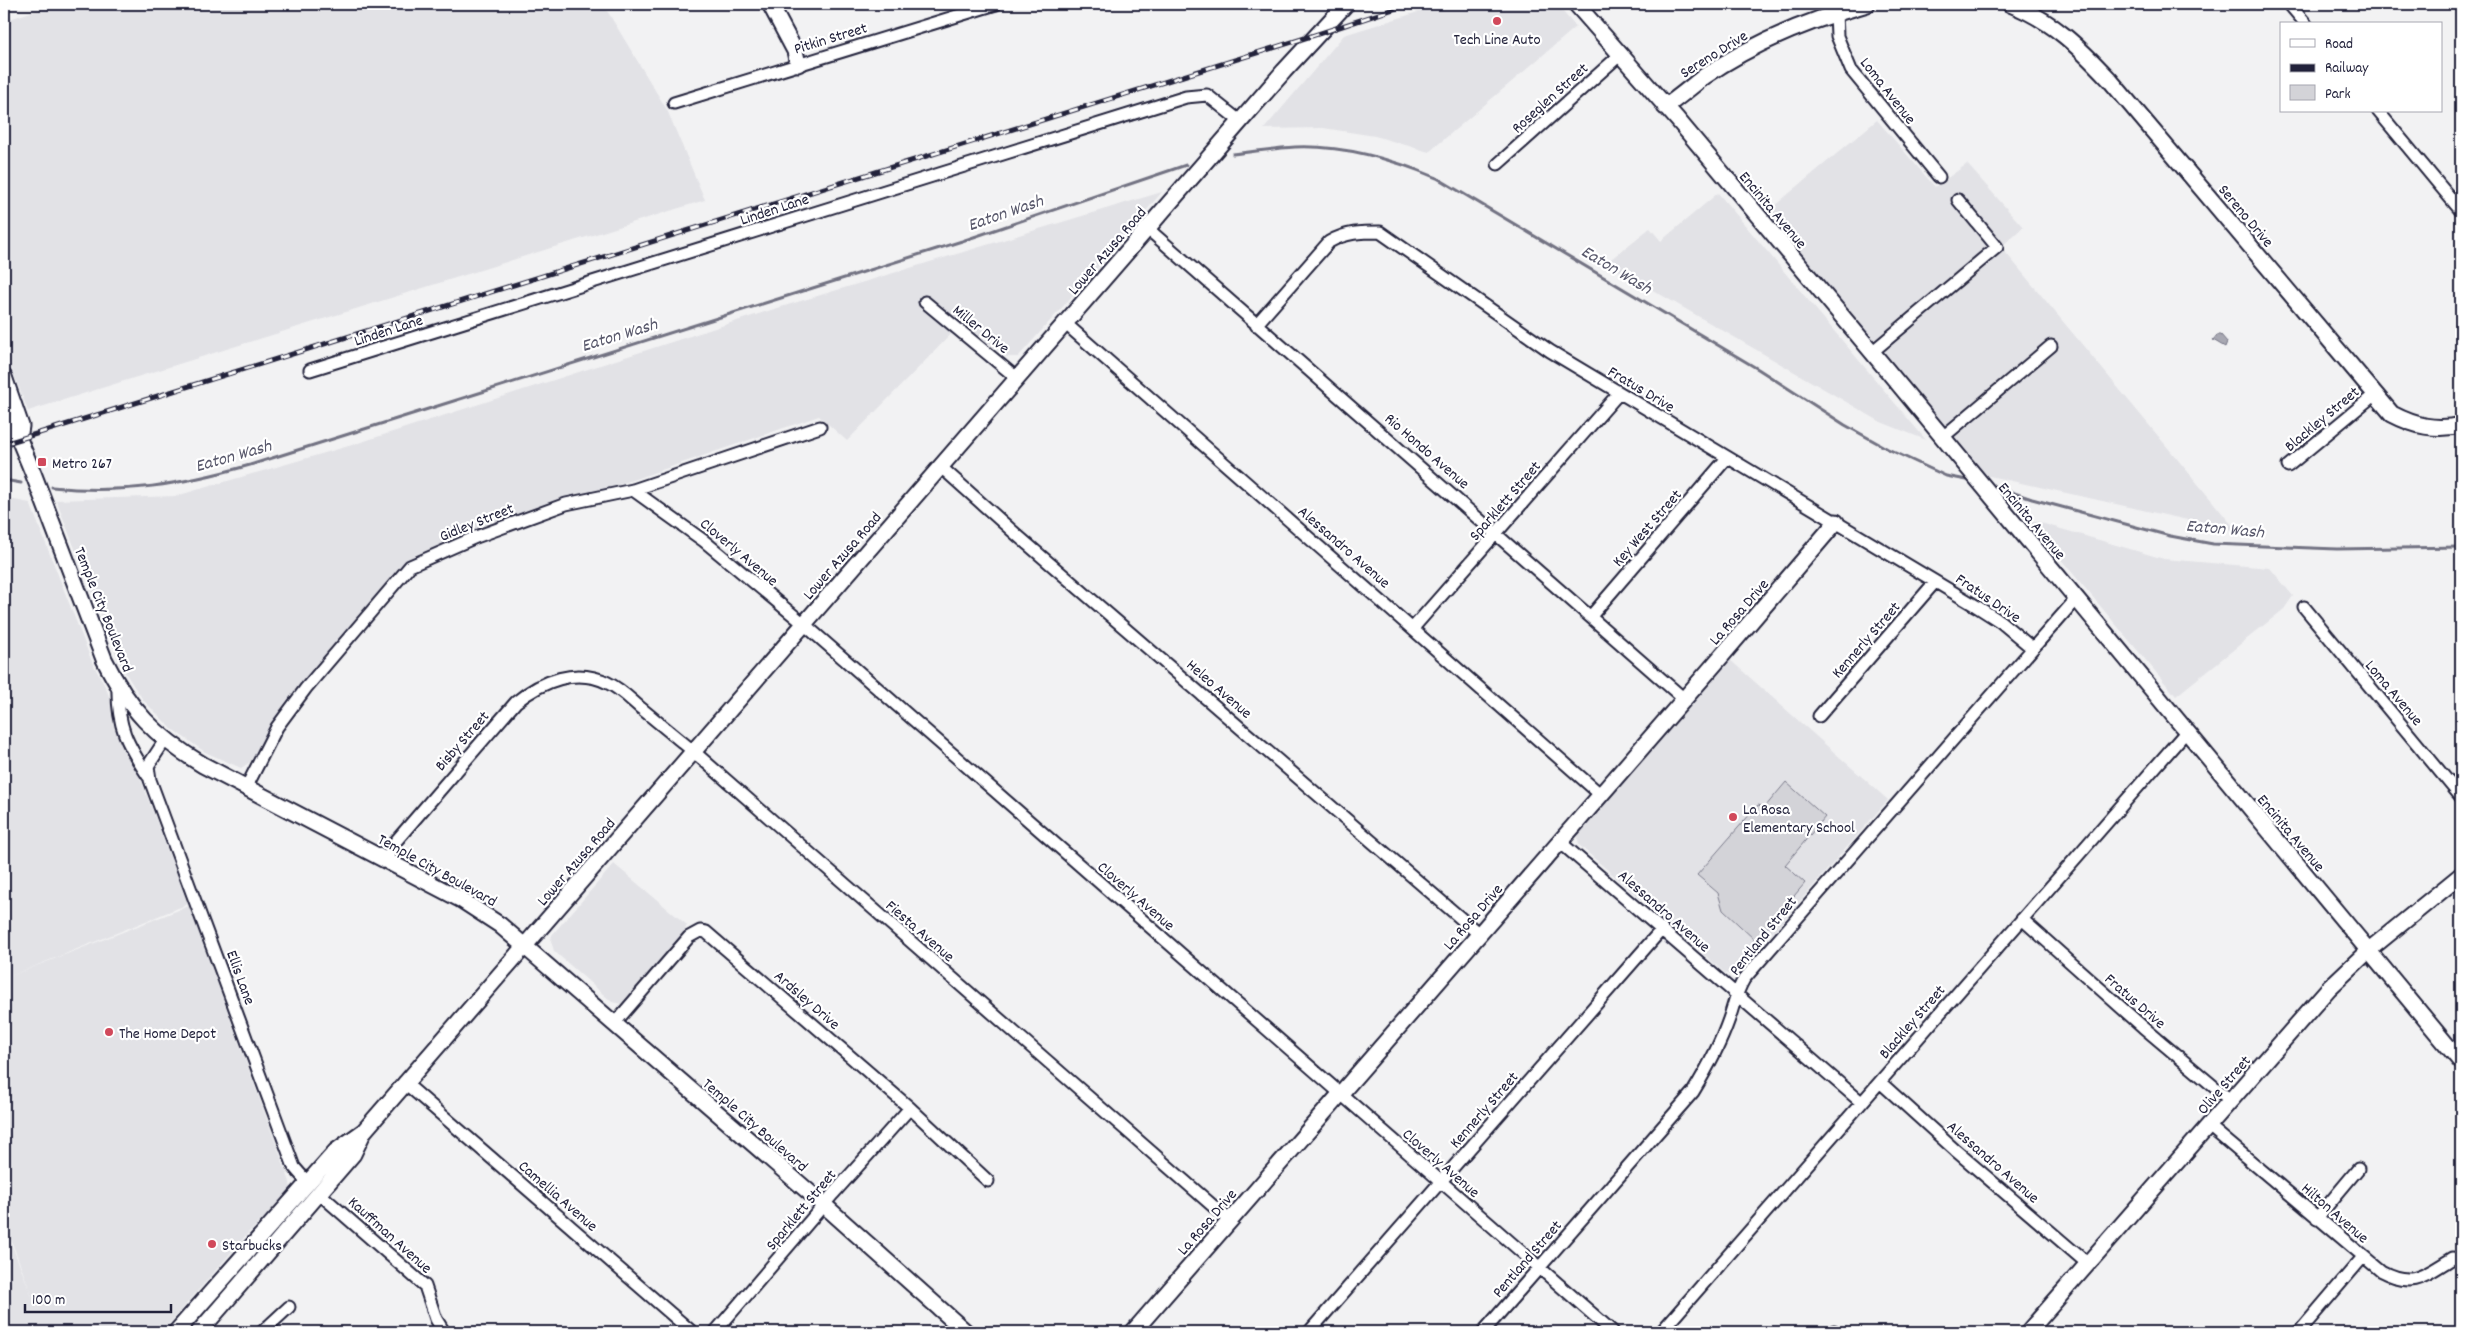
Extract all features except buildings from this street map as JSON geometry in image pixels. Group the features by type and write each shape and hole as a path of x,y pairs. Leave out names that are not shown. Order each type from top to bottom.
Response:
{"street":[{"path":"770,4 795,51 798,64"},
{"name":"Pitkin Street","path":"674,102 700,96 996,4"},
{"name":"Lower Azusa Road","path":"199,1332 353,1154 364,1132 404,1082 1240,122 1346,4"},
{"name":"Encinita Avenue","path":"1576,4 1621,54 1872,352 2461,1062"},
{"name":"Sereno Drive","path":"1666,107 1706,76 1742,54 1806,23 1867,4"},
{"name":"Sereno Drive","path":"2010,4 2053,25 2072,41 2109,79 2392,414 2410,424 2428,428 2461,425"},
{"path":"2289,4 2304,22"},
{"name":"Loma Avenue","path":"1836,13 1837,36 1851,70 1939,177"},
{"name":"Roseglen Street","path":"1498,164 1621,54"},
{"name":"Linden Lane","path":"310,370 1186,97 1206,94 1240,122"},
{"path":"2379,112 2460,205"},
{"path":"1872,352 1997,247 1958,200"},
{"name":"Rio Hondo Avenue","path":"1148,229 1684,699"},
{"name":"Fratus Drive","path":"1256,325 1329,242 1342,235 1354,232 1380,232 1517,330 2001,622 2032,648"},
{"name":"Miller Drive","path":"925,302 1018,379"},
{"name":"Alessandro Avenue","path":"1066,324 1414,628 1601,795"},
{"path":"1943,437 2051,346"},
{"name":"Temple City Boulevard","path":"4,377 21,426 19,439"},
{"name":"Sparklett Street","path":"1414,628 1619,393"},
{"name":"Blackley Street","path":"2288,466 2374,395"},
{"name":"Temple City Boulevard","path":"4,411 11,429 19,439 33,473 104,659 118,687 153,730 203,765 386,859 478,910 524,946 824,1205 966,1332"},
{"name":"Gidley Street","path":"246,788 277,728 306,688 410,566 476,537 566,504 633,490 820,427"},
{"name":"Key West Street","path":"1591,616 1727,458"},
{"name":"Heleo Avenue","path":"941,467 1018,536 1479,934"},
{"name":"Cloverly Avenue","path":"633,490 704,541 804,624 1613,1332"},
{"name":"La Rosa Drive","path":"1133,1332 1836,522"},
{"name":"Kennerly Street","path":"1819,716 1935,582"},
{"name":"Pentland Street","path":"1483,1332 1693,1092 1712,1061 1729,1020 1736,994 1744,979 2076,599"},
{"name":"Loma Avenue","path":"2304,607 2461,797"},
{"name":"Fiesta Avenue","path":"584,676 598,678 620,691 693,751 1229,1220"},
{"name":"Bisby Street","path":"386,859 396,841 516,702 529,691 555,679 584,676"},
{"name":"Ellis Lane","path":"118,687 118,713 132,750 150,780 294,1167 308,1184"},
{"name":"Blackley Street","path":"1662,1332 2186,732"},
{"path":"150,780 148,766 165,740"},
{"name":"Alessandro Avenue","path":"1560,842 1861,1102"},
{"name":"Olive Street","path":"2028,1332 2210,1126 2328,988 2369,950 2461,876"},
{"name":"Fratus Drive","path":"2022,919 2142,1027 2231,1101"},
{"name":"Kennerly Street","path":"1309,1332 1662,929"},
{"name":"Ardsley Drive","path":"614,1024 688,937 700,930 706,932 910,1108 988,1181"},
{"name":"Camellia Avenue","path":"404,1082 692,1332"},
{"name":"Alessandro Avenue","path":"1880,1082 1955,1150 2088,1264"},
{"name":"Sparklett Street","path":"715,1332 910,1108"},
{"name":"Hilton Avenue","path":"2210,1126 2363,1257 2398,1280 2425,1275 2454,1258"},
{"name":"Lower Azusa Road","path":"176,1332 336,1152 364,1132"},
{"path":"2317,1218 2358,1170"},
{"path":"290,1228 308,1184 338,1172"},
{"name":"Kauffman Avenue","path":"320,1194 425,1286 436,1319 444,1332"},
{"path":"2298,1332 2363,1257"},
{"path":"262,1332 289,1307"}],"shaded area":[{"path":"55,4 603,4 667,110 705,200 28,411 4,349 4,21"},
{"path":"1444,4 1556,4 1576,27 1429,152 1375,136 1323,128 1264,129 1344,35"},
{"path":"1877,120 1935,187 1967,164 2023,227 2001,247 2237,531 1985,475 1767,212"},
{"path":"1162,192 1018,357 1007,357 962,323 847,441 819,416 414,555 286,701 250,762 241,768 205,752 172,729 144,701 121,666 56,500 176,496 352,445 771,310"},
{"path":"1718,193 1926,440 1881,422 1606,263 1650,228 1661,241"},
{"path":"2217,335 2221,335 2227,342 2225,347 2213,340"},
{"path":"4,498 30,503 92,662 106,688 188,904 8,977 189,906 290,1182 291,1190 288,1196 249,1232 162,1332 4,1332 4,1225 36,1307 4,1221"},
{"path":"2027,519 2164,559 2270,568 2293,596 2284,609 2176,696"},
{"name":"La Rosa Elementary School","path":"1729,659 1888,800 1739,971 1730,974 1725,973 1579,845 1578,839 1579,833 1615,789"},
{"path":"614,864 687,925 682,937 621,1004 612,1002 554,951 551,941 552,935"}],"green space":[{"path":"1786,782 1825,817 1785,865 1805,883 1756,941 1723,910 1718,893 1697,875 1758,805 1765,807"}],"waterway":[{"name":"Eaton Wash","path":"1233,154 1295,147 1332,148 1385,159 1437,178 1758,369 1845,425 1888,449 1946,476 1967,480"},
{"name":"Eaton Wash","path":"52,487 103,490 128,489 201,478 250,465 962,241 1186,165"},
{"name":"Eaton Wash","path":"4,480 21,483"},
{"name":"Eaton Wash","path":"1993,486 2032,499 2170,536 2213,544 2337,549 2461,547"}],"railway":[{"path":"4,444 1409,4"}],"place":[{"name":"Tech Line Auto","path":"1497,21"},
{"name":"Metro 267","path":"42,462"},
{"name":"La Rosa Elementary School","path":"1733,817"},
{"name":"The Home Depot","path":"109,1032"},
{"name":"Starbucks","path":"212,1244"}]}
